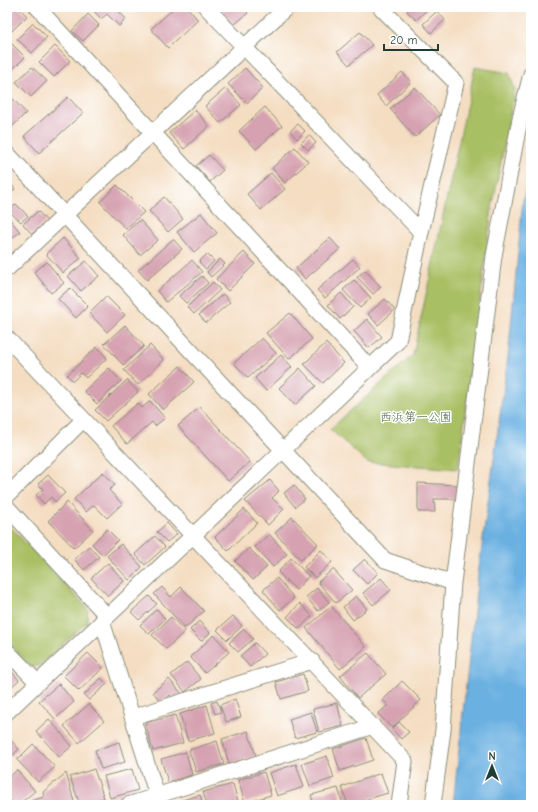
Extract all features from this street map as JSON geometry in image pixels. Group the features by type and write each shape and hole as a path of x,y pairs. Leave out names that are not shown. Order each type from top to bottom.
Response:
{"street":[{"path":"37,7 369,367"},
{"path":"206,7 421,232"},
{"path":"7,269 287,7"},
{"path":"7,712 398,341 421,232 456,83 380,7"},
{"path":"433,805 443,730 453,583 494,256 520,114 531,74"},
{"path":"7,153 385,560 453,583"},
{"path":"7,338 405,761 399,805"},
{"path":"7,496 83,420"},
{"path":"7,507 105,618 158,800"},
{"path":"7,651 38,683"},
{"path":"133,717 312,661"},
{"path":"128,805 158,800 373,726"}],"green space":[{"name":"西浜第一公園","path":"475,67 509,73 515,90 492,208 458,469 367,462 330,429 413,355"},
{"path":"7,523 88,609 87,622 39,666 31,667 7,642"}],"water":[{"path":"531,171 531,805 453,805 478,575 508,357 523,200"}],"building":[{"path":"7,7 18,7 27,16 11,32 7,27"},
{"path":"99,7 115,7 126,19 119,26 107,14 101,19 94,11"},
{"path":"175,7 187,7 198,20 168,48 151,29"},
{"path":"218,7 243,7 248,13 234,25"},
{"path":"411,7 430,7 416,20 407,11"},
{"path":"437,11 445,20 431,33 423,24"},
{"path":"88,14 99,25 83,41 72,31"},
{"path":"33,23 47,37 32,53 17,39"},
{"path":"360,32 372,45 349,65 337,52"},
{"path":"11,43 25,57 9,73 7,70 7,46"},
{"path":"55,46 70,61 54,77 39,62"},
{"path":"32,67 47,81 31,97 16,82"},
{"path":"245,68 263,88 247,103 228,84"},
{"path":"402,72 411,82 386,106 377,95"},
{"path":"415,87 440,115 415,137 390,109"},
{"path":"226,88 241,105 220,123 205,106"},
{"path":"68,97 83,113 39,153 24,136"},
{"path":"12,98 26,113 11,128 7,125 7,103"},
{"path":"265,107 282,126 256,149 239,131"},
{"path":"195,110 209,126 184,149 169,133"},
{"path":"298,124 305,131 297,139 290,131"},
{"path":"309,135 316,143 308,150 301,143"},
{"path":"295,147 308,162 285,183 272,168"},
{"path":"209,155 223,170 210,182 196,166"},
{"path":"271,173 285,189 261,210 247,194"},
{"path":"7,179 15,189 7,196"},
{"path":"117,185 144,212 126,229 100,202"},
{"path":"164,197 183,219 168,232 149,211"},
{"path":"16,204 28,216 21,222 9,211"},
{"path":"38,211 47,221 32,234 23,224"},
{"path":"201,213 217,233 194,252 177,232"},
{"path":"7,216 20,232 7,242"},
{"path":"140,220 158,240 140,255 123,235"},
{"path":"63,238 81,258 63,273 46,254"},
{"path":"330,238 340,249 305,279 296,268"},
{"path":"173,239 182,249 147,280 138,270"},
{"path":"244,252 255,264 228,291 216,279"},
{"path":"207,254 214,261 206,269 199,262"},
{"path":"220,259 225,264 211,277 207,272"},
{"path":"353,259 360,267 325,298 317,290"},
{"path":"192,260 202,272 166,302 157,291"},
{"path":"86,261 99,276 81,291 68,276"},
{"path":"47,262 64,283 51,293 34,272"},
{"path":"365,270 381,287 373,294 357,277"},
{"path":"202,276 208,283 186,303 179,296"},
{"path":"354,280 371,298 360,308 343,290"},
{"path":"213,282 220,290 194,314 187,307"},
{"path":"70,288 88,306 76,318 58,299"},
{"path":"341,293 353,307 340,319 328,305"},
{"path":"223,294 230,302 206,323 199,315"},
{"path":"106,296 125,315 107,332 89,313"},
{"path":"385,299 395,310 378,325 368,314"},
{"path":"290,313 312,339 289,359 266,333"},
{"path":"367,319 382,337 369,348 354,331"},
{"path":"125,325 144,346 123,365 104,344"},
{"path":"262,338 276,353 248,378 234,363"},
{"path":"326,343 344,363 323,383 304,364"},
{"path":"150,345 164,360 138,385 124,370"},
{"path":"97,347 107,358 86,378 81,373 73,381 67,375"},
{"path":"281,355 292,367 266,391 255,378"},
{"path":"180,366 194,382 163,410 149,394"},
{"path":"109,368 121,381 97,404 84,391"},
{"path":"300,368 316,386 295,405 279,388"},
{"path":"127,380 138,392 106,421 95,410"},
{"path":"150,401 165,418 155,426 152,422 127,444 111,426 138,403 142,408"},
{"path":"200,407 250,462 228,481 178,426"},
{"path":"103,472 115,485 109,490 122,504 107,518 94,505 86,512 74,499"},
{"path":"48,475 65,493 55,502 51,497 44,504 36,495 43,489 38,484"},
{"path":"270,480 279,491 272,498 284,509 268,525 245,501"},
{"path":"418,483 457,485 456,499 434,499 435,512 418,512"},
{"path":"294,485 305,499 295,507 284,493"},
{"path":"67,502 93,530 74,548 48,521"},
{"path":"244,509 257,523 228,551 215,537"},
{"path":"292,517 318,544 301,560 275,533"},
{"path":"167,523 177,534 167,542 157,532"},
{"path":"107,529 118,540 103,555 92,544"},
{"path":"269,534 287,554 273,567 255,547"},
{"path":"155,536 165,547 145,565 135,554"},
{"path":"121,544 142,567 129,580 107,556"},
{"path":"89,546 99,557 84,570 74,559"},
{"path":"249,548 267,567 253,580 235,561"},
{"path":"321,550 332,562 315,578 304,567"},
{"path":"291,558 309,576 296,590 278,572"},
{"path":"365,559 378,573 367,584 353,570"},
{"path":"108,563 124,581 108,596 91,578"},
{"path":"333,569 352,590 336,603 318,582"},
{"path":"277,578 294,598 280,610 263,590"},
{"path":"381,578 391,590 373,605 363,593"},
{"path":"162,587 171,597 181,587 204,611 185,628 154,594"},
{"path":"317,588 329,602 318,611 306,597"},
{"path":"149,596 157,604 139,620 131,612"},
{"path":"356,596 367,609 353,620 343,607"},
{"path":"300,603 312,616 299,629 287,617"},
{"path":"331,606 366,647 340,669 306,628"},
{"path":"157,609 165,619 149,634 140,625"},
{"path":"233,616 242,626 227,640 217,630"},
{"path":"171,617 185,631 166,649 152,635"},
{"path":"199,621 210,633 201,641 190,630"},
{"path":"244,629 253,639 238,652 229,643"},
{"path":"214,635 229,652 205,673 190,657"},
{"path":"255,643 265,654 250,667 240,656"},
{"path":"88,653 103,668 79,691 64,676"},
{"path":"368,653 386,674 358,698 340,676"},
{"path":"187,662 201,679 185,692 171,675"},
{"path":"7,666 19,680 7,691"},
{"path":"303,674 308,691 281,699 276,682"},
{"path":"101,678 107,684 89,700 84,695"},
{"path":"169,679 182,694 174,701 170,695 161,702 153,692"},
{"path":"402,681 421,700 392,728 378,714 388,705 383,700"},
{"path":"59,684 74,702 55,719 39,701"},
{"path":"235,699 241,717 226,722 220,705"},
{"path":"217,701 221,712 215,714 211,703"},
{"path":"337,703 343,726 319,732 313,709"},
{"path":"89,704 104,721 79,743 64,726"},
{"path":"207,705 215,733 188,741 180,714"},
{"path":"311,712 317,732 295,738 289,719"},
{"path":"175,715 183,743 153,751 145,723"},
{"path":"49,719 72,746 59,757 36,731"},
{"path":"399,722 409,732 401,739 392,729"},
{"path":"248,731 256,756 229,764 222,739"},
{"path":"7,736 19,749 11,757 7,752"},
{"path":"366,738 373,760 340,771 333,749"},
{"path":"217,741 224,764 196,772 189,750"},
{"path":"119,742 125,762 101,769 95,750"},
{"path":"33,744 55,767 38,782 17,760"},
{"path":"186,752 192,775 168,782 161,759"},
{"path":"327,756 334,778 310,786 302,764"},
{"path":"296,764 304,787 277,796 269,773"},
{"path":"94,769 104,798 80,805 70,777"},
{"path":"132,769 138,790 110,798 104,776"},
{"path":"17,770 35,791 18,805 15,805 7,796 7,779"},
{"path":"264,772 271,795 245,803 238,780"},
{"path":"66,773 75,805 32,805 31,801 44,797 43,792"},
{"path":"381,773 388,793 348,805 342,787"},
{"path":"233,784 239,805 207,805 203,792"},
{"path":"338,788 343,805 314,805 311,795"},
{"path":"200,795 203,805 173,805 172,803"}]}
